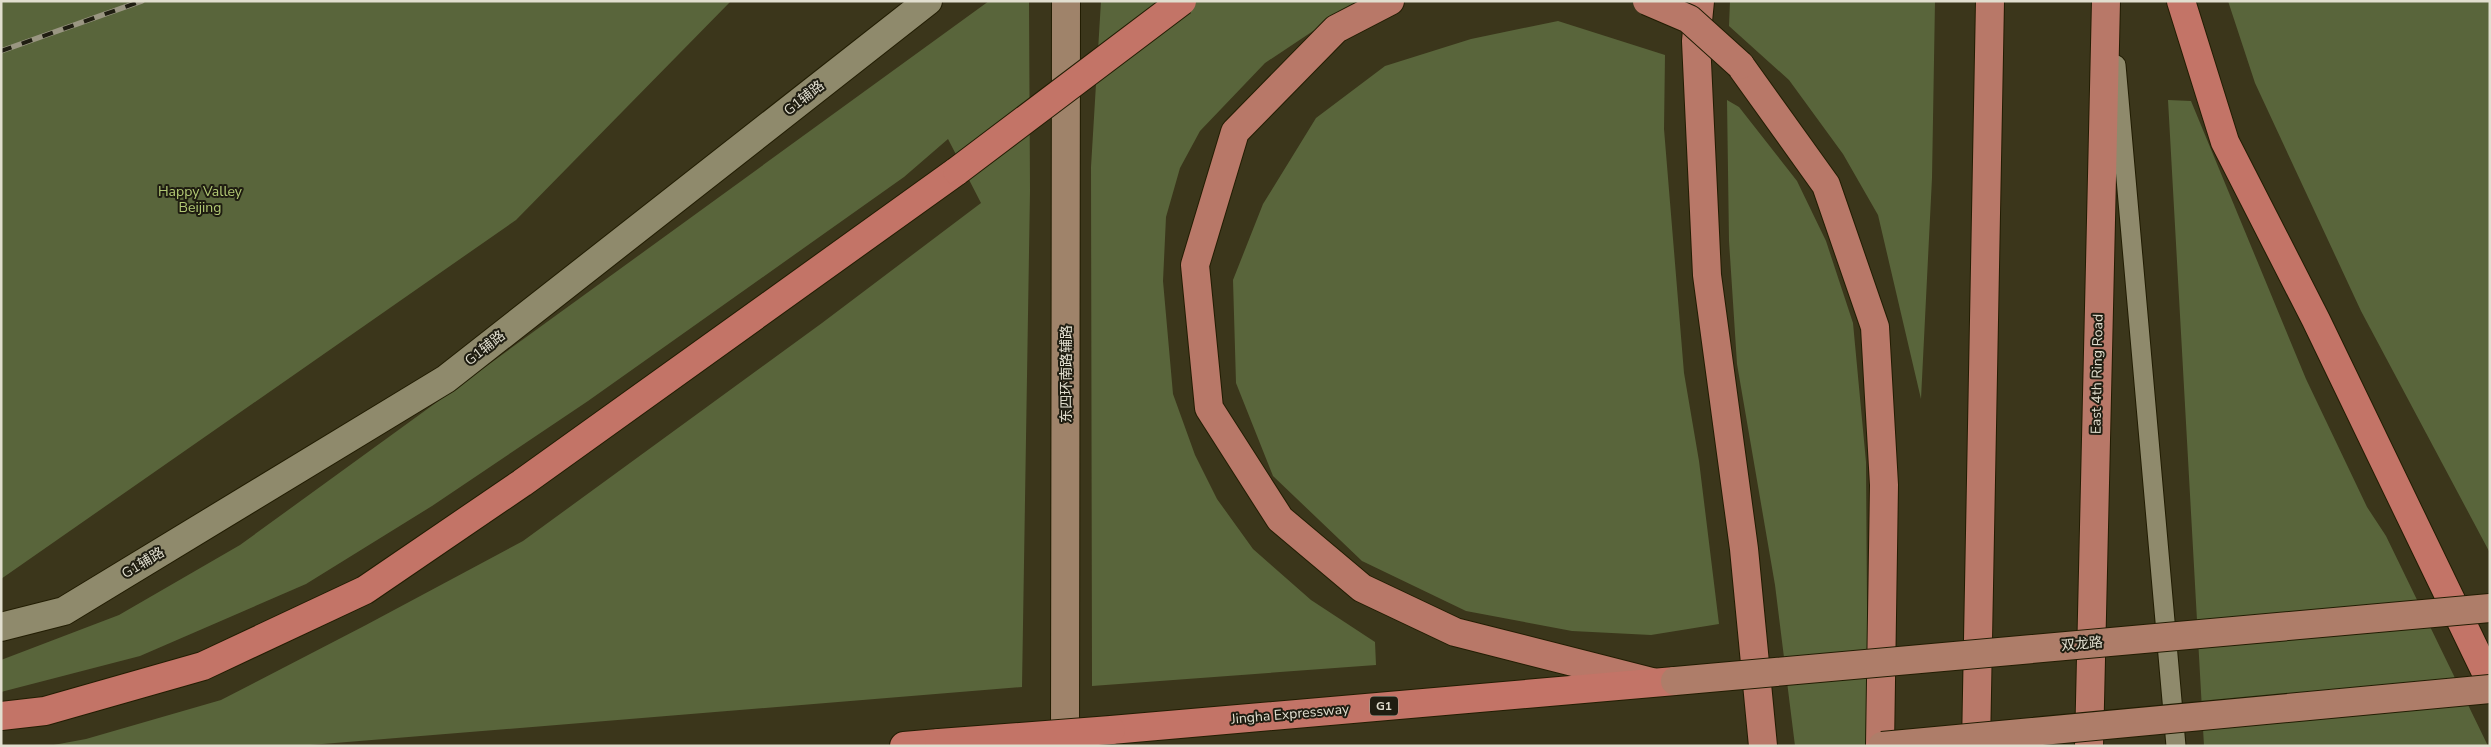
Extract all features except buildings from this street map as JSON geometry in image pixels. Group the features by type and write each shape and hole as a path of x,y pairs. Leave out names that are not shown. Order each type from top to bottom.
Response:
{"highway":[{"path":"1,716 45,711 203,666 365,590 522,484 957,171 1182,1"},
{"path":"1390,1 1336,28 1235,132 1195,264 1209,408 1280,519 1362,588 1455,632 1665,682"},
{"path":"1647,1 1689,19 1740,65 1826,185 1875,327 1884,485 1881,746"},
{"path":"1700,1 1696,41 1707,275 1744,549 1763,746"},
{"path":"1976,746 1990,1"},
{"name":"East 4th Ring Road","path":"2088,746 2106,1"},
{"path":"2181,1 2225,142 2316,320 2490,681"},
{"name":"Jingha Expressway","path":"904,746 1665,682"}],"main road":[{"name":"东四环南路辅路","path":"1065,746 1066,1"},
{"name":"双龙路","path":"1665,682 2490,608"},
{"path":"1881,746 2490,689"}],"street":[{"name":"G1辅路","path":"1,627 64,611 446,379 928,1"}],"lane":[{"path":"2110,1 2176,746"}],"green space":[{"name":"Happy Valley Beijing","path":"1,1 731,1 516,220 1,579"},
{"path":"989,1 1029,2 1030,191 1022,687 298,746 48,746 86,739 221,700 523,541 822,323 981,203 948,139 904,177 588,401 432,506 306,584 140,656 1,692 1,660 119,615 240,545"},
{"path":"1101,1 1358,1 1265,63 1200,131 1180,168 1166,217 1163,281 1173,394 1195,455 1217,499 1253,549 1311,600 1375,642 1376,665 1092,686 1091,167"},
{"path":"1730,1 1935,1 1932,178 1921,399 1878,215 1843,154 1789,80 1729,26"},
{"path":"2228,1 2490,1 2490,553 2361,311 2255,83"},
{"path":"1558,21 1665,55 1664,129 1684,373 1699,461 1719,624 1651,635 1572,631 1466,611 1362,561 1273,476 1236,383 1233,280 1263,204 1316,118 1385,66 1471,39"},
{"path":"1727,100 1739,107 1797,181 1826,241 1853,323 1866,462 1868,746 1795,746 1775,585 1737,364 1729,241"},
{"path":"2168,100 2191,101 2306,379 2367,507 2386,536 2488,746 2204,746"}],"railway":[{"path":"1,51 142,1"}]}
